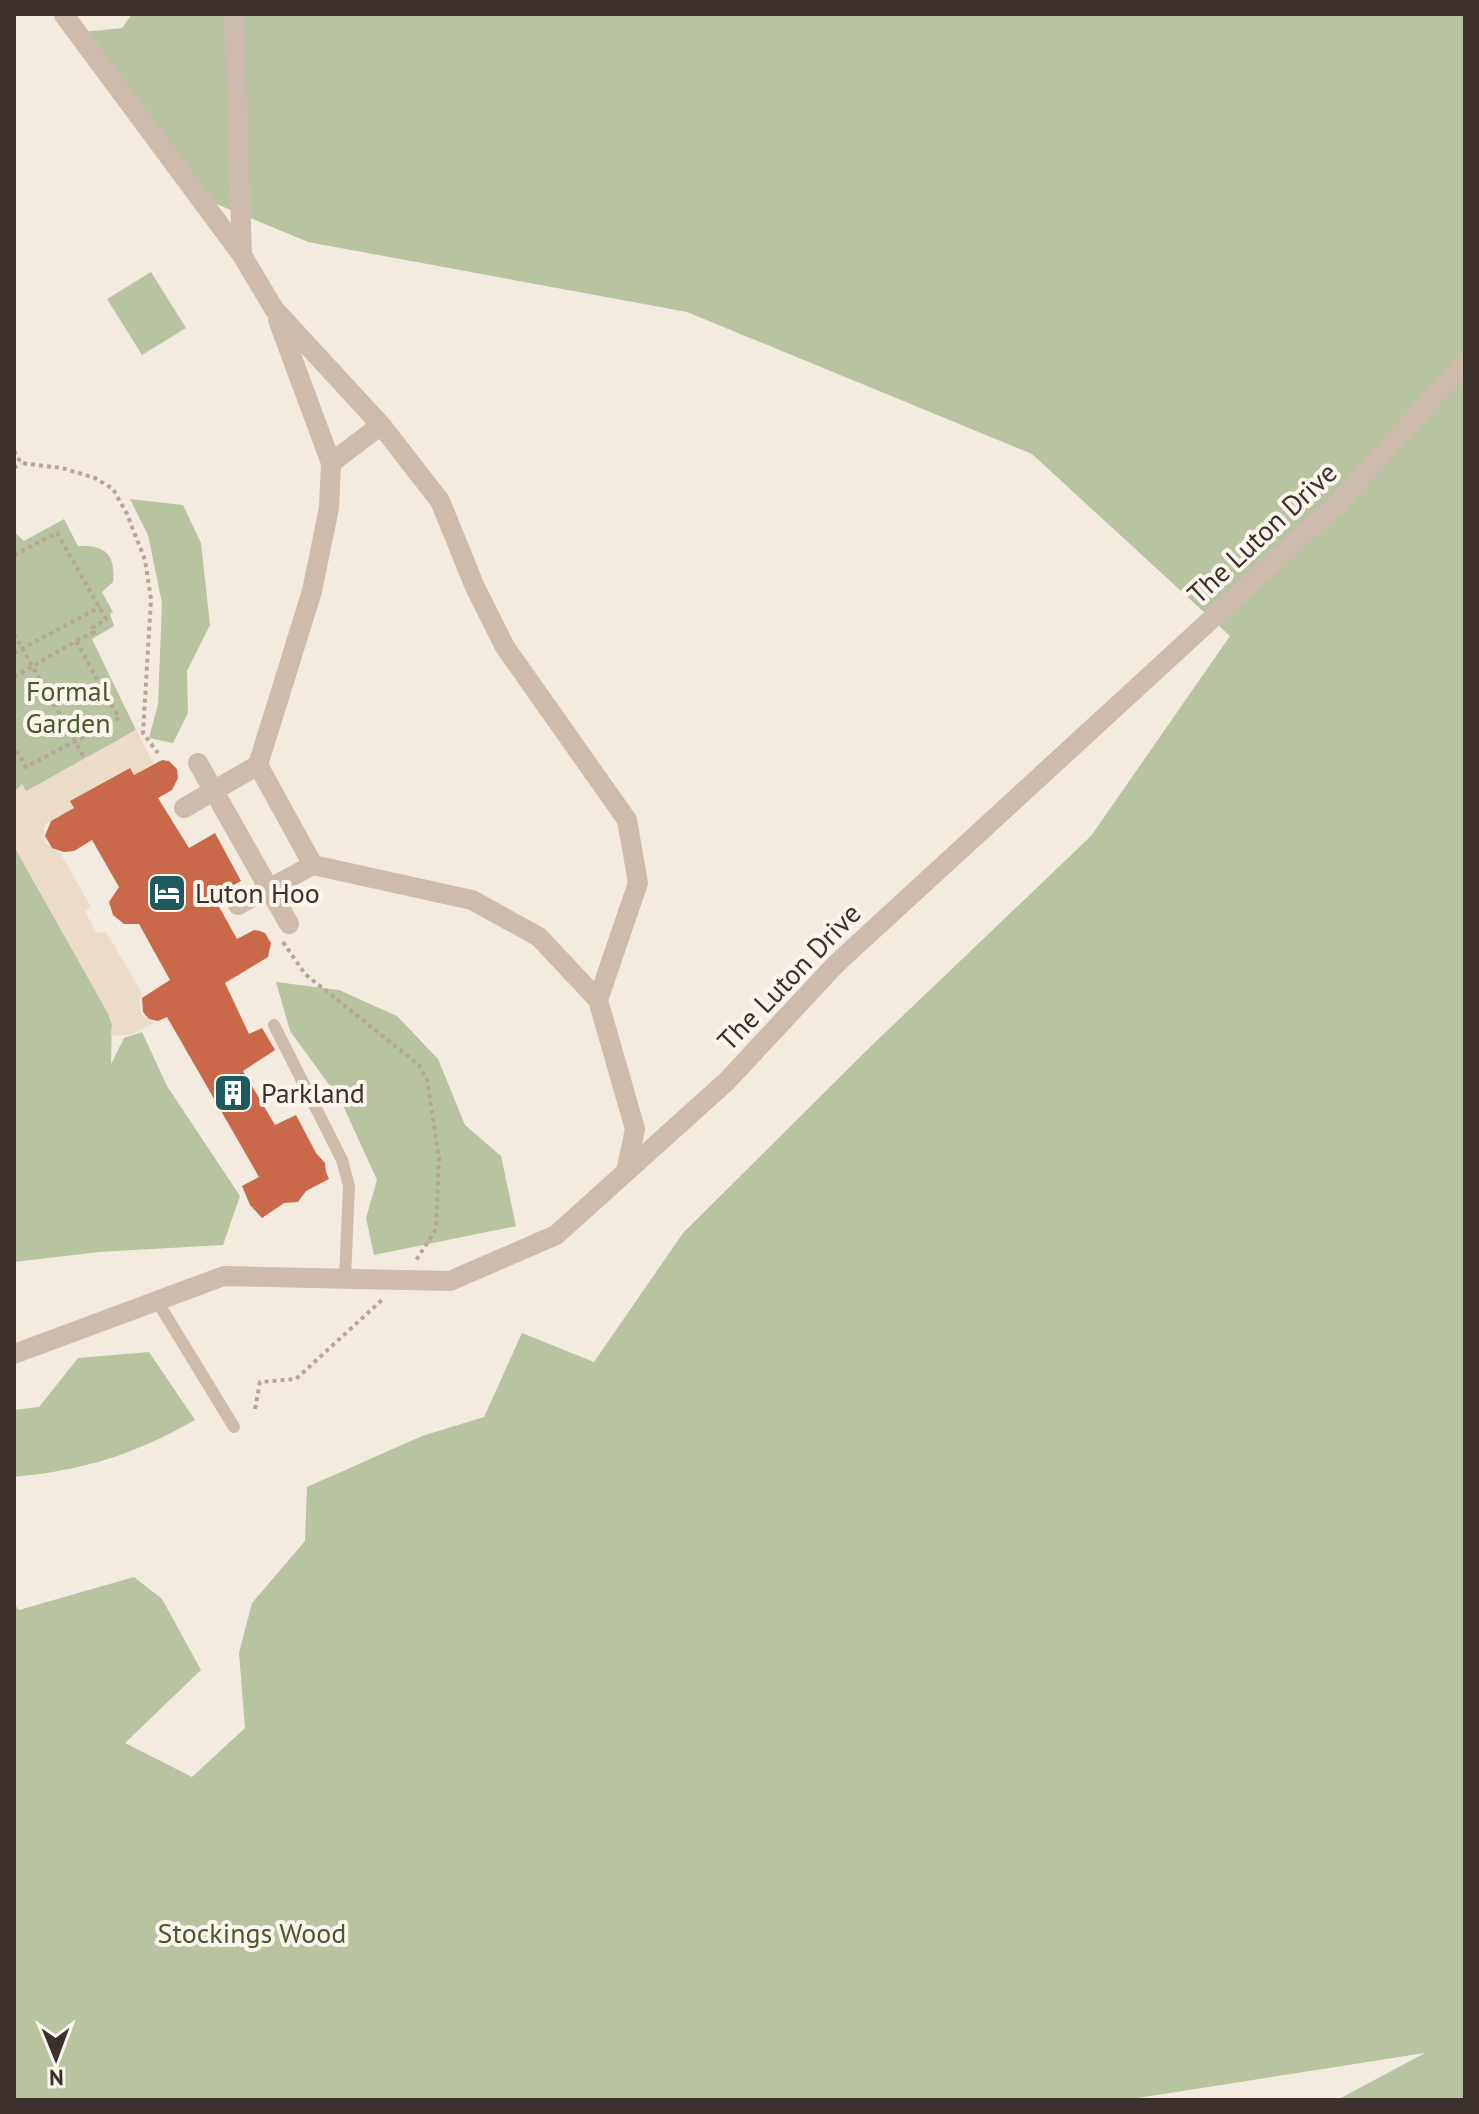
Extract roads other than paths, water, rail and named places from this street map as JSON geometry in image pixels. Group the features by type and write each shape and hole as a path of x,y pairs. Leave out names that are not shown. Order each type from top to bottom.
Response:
{"street":[{"path":"64,14 242,255 274,309 331,463 329,508 312,591 258,765 184,808"},
{"path":"234,14 242,255"},
{"path":"274,309 381,425 440,501 475,587 505,647 627,820 638,883 598,1000"},
{"name":"The Luton Drive","path":"14,1354 224,1276 450,1281 556,1235 727,1081 836,964 1339,502 1465,362"},
{"path":"331,463 381,425"},
{"path":"198,763 269,888 285,931"},
{"path":"258,765 313,865"},
{"path":"238,905 313,865 472,900 539,937 598,1000 635,1129 626,1172"}],"lane":[{"path":"274,1025 338,1147 346,1173 350,1209 345,1278"},
{"path":"157,1301 234,1427"}],"place":[{"name":"Luton Hoo","path":"167,893"},
{"name":"Parkland","path":"233,1093"}],"park label":[{"name":"Formal Garden","path":"68,707"},
{"name":"Stockings Wood","path":"252,1933"}]}
